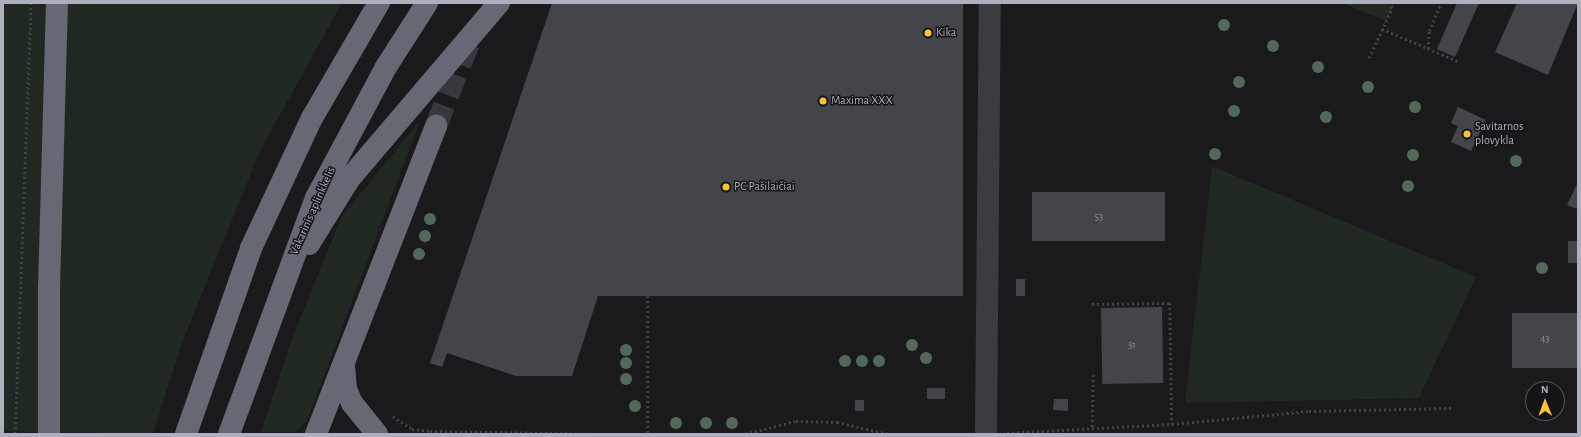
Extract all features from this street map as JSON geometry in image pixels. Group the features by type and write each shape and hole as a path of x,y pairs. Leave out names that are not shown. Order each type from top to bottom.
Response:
{"highway":[{"path":"49,434 49,288 57,3"},
{"path":"186,434 230,301 280,184 343,59 379,3"},
{"name":"Vakarinis aplinkkelis","path":"229,434 281,285 324,203 386,67 426,3"},
{"path":"324,203 350,178 499,3"},
{"path":"316,434 436,126"},
{"path":"344,363 346,389 361,416 377,434"}],"street":[{"path":"986,433 990,3"}],"path":[{"path":"15,434 31,3"},
{"path":"1369,58 1392,8 1389,3"},
{"path":"1428,49 1429,31 1441,3"},
{"path":"1382,29 1460,62"},
{"path":"648,296 648,434"},
{"path":"1092,304 1170,303 1172,424"},
{"path":"1092,427 1093,375"},
{"path":"361,416 375,407 412,429 430,431 610,434"},
{"path":"745,434 796,422 836,422 889,434 1047,432 1092,427 1172,424 1309,411 1452,408"}],"shaded area":[{"path":"3,3 342,3 260,151 182,343 153,434 3,431"},
{"path":"1343,3 1395,3 1386,21"},
{"path":"420,121 307,421 295,432 261,432 293,336 342,216"},
{"path":"1212,166 1476,277 1419,398 1185,403"}],"building":[{"name":"PC Pašilaičiai","path":"552,3 963,3 963,296 598,296 572,376 516,376 447,353 442,367 430,363"},
{"path":"1457,3 1479,3 1455,57 1437,49"},
{"path":"1517,3 1578,3 1548,75 1495,52"},
{"name":"Savitarnos plovykla","path":"1458,107 1486,120 1471,151 1451,142 1458,126 1451,123"},
{"path":"1578,182 1578,208 1577,209 1567,205"},
{"path":"1032,192 1165,192 1165,241 1032,241"},
{"path":"1568,241 1578,241 1578,263 1568,263"},
{"path":"1016,279 1025,279 1025,296 1016,296"},
{"path":"1162,307 1163,383 1102,384 1101,308"},
{"path":"1512,313 1578,313 1578,368 1512,368"},
{"path":"927,388 945,388 945,399 927,399"},
{"path":"1054,399 1068,399 1068,411 1053,410"},
{"path":"855,400 864,400 864,411 855,411"}],"tunnel":[{"path":"436,126 471,38"}],"place":[{"name":"Kika","path":"928,33"},
{"name":"Maxima XXX","path":"823,101"},
{"name":"Savitarnos plovykla","path":"1467,134"},
{"name":"PC Pašilaičiai","path":"726,187"}]}
